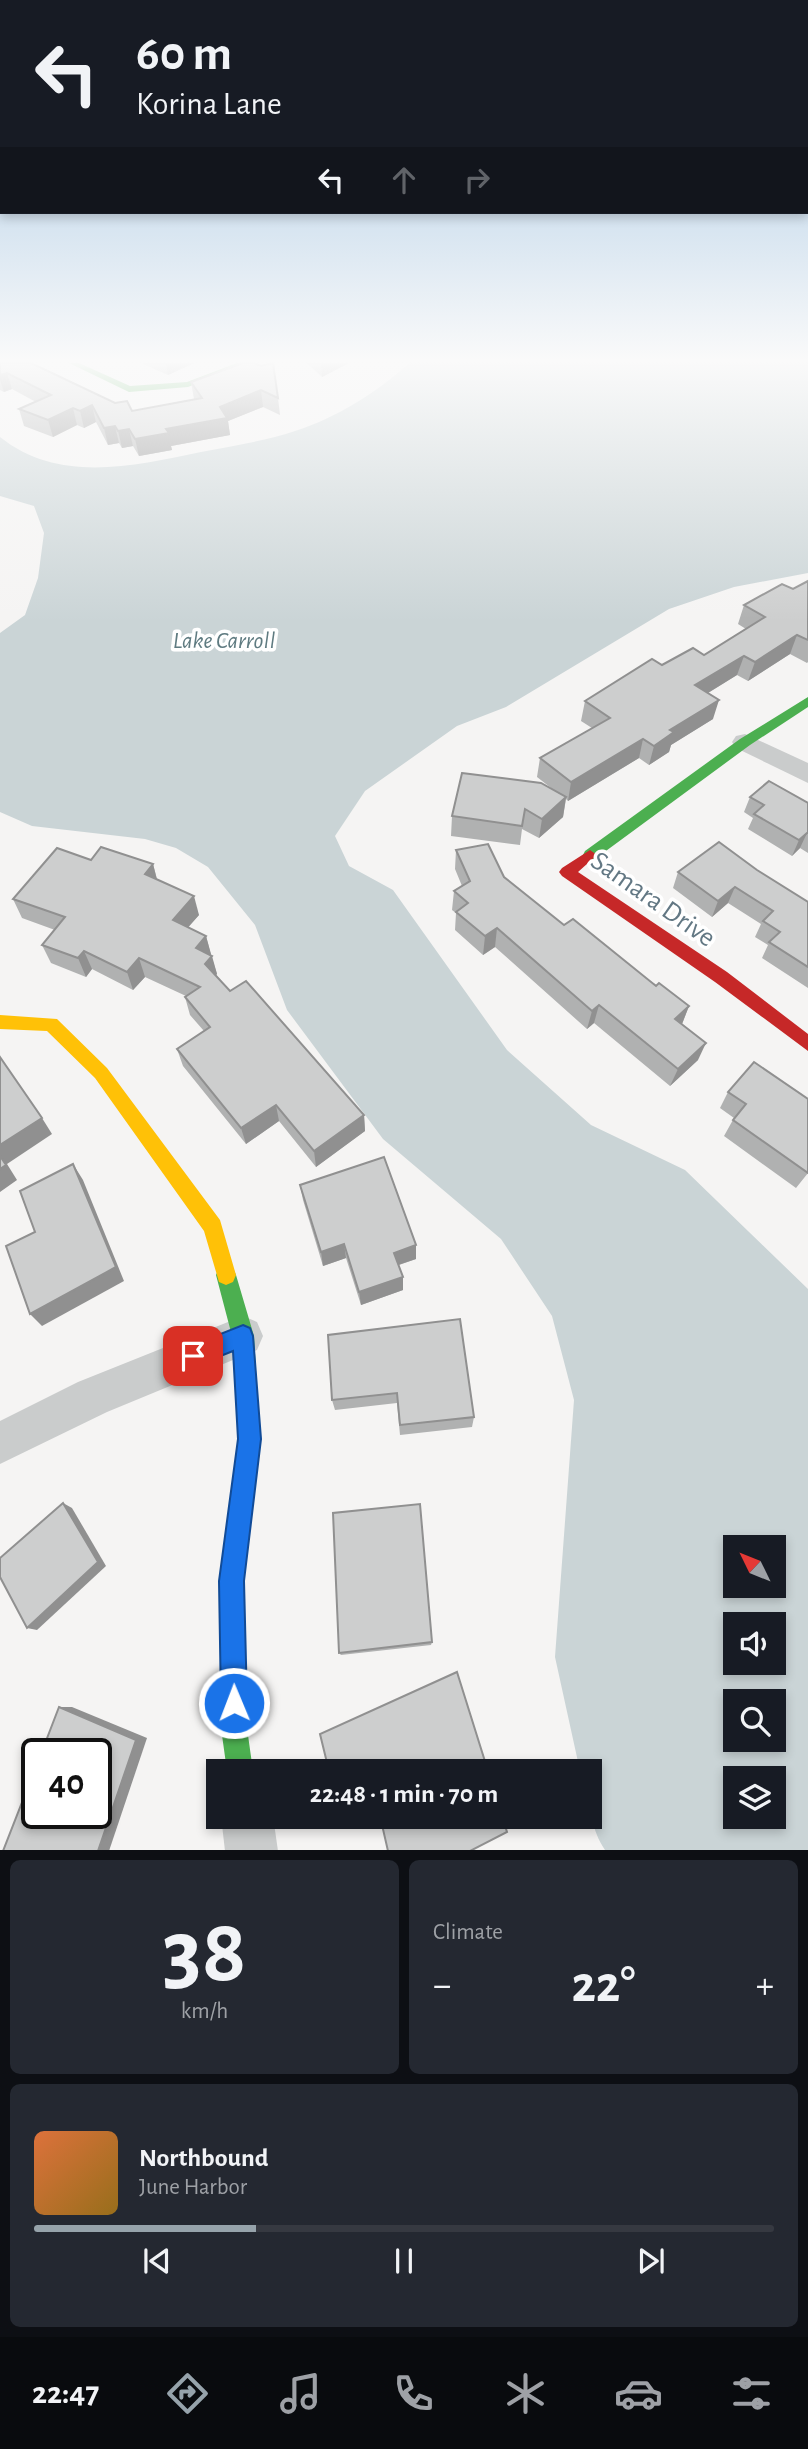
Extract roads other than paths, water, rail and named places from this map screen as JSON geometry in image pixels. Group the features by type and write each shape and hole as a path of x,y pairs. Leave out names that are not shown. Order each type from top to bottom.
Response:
{"street":[{"name":"Samara Drive","path":"808,701 745,742 567,872 721,977 808,1044"},
{"path":"745,742 808,774"},
{"path":"0,1021 51,1024 101,1073 213,1227 243,1336 249,1439 231,1581 234,1728 238,1759"},
{"path":"0,1443 93,1397 243,1336"},
{"path":"249,1829 252,1850"}],"water":[{"name":"Lake Carroll","path":"0,449 19,449 47,461 72,466 123,466 213,449 808,449 808,573 734,587 669,609 506,707 457,726 365,791 335,836 349,866 393,890 507,1050 591,1125 685,1170 808,1289 808,1850 605,1850 595,1829 602,1829 602,1759 577,1759 555,1657 574,1400 552,1316 501,1239 383,1139 287,1010 255,925 208,867 176,848 145,839 32,826 0,812 0,633 25,615 38,578 44,533 34,506 0,496"}]}
